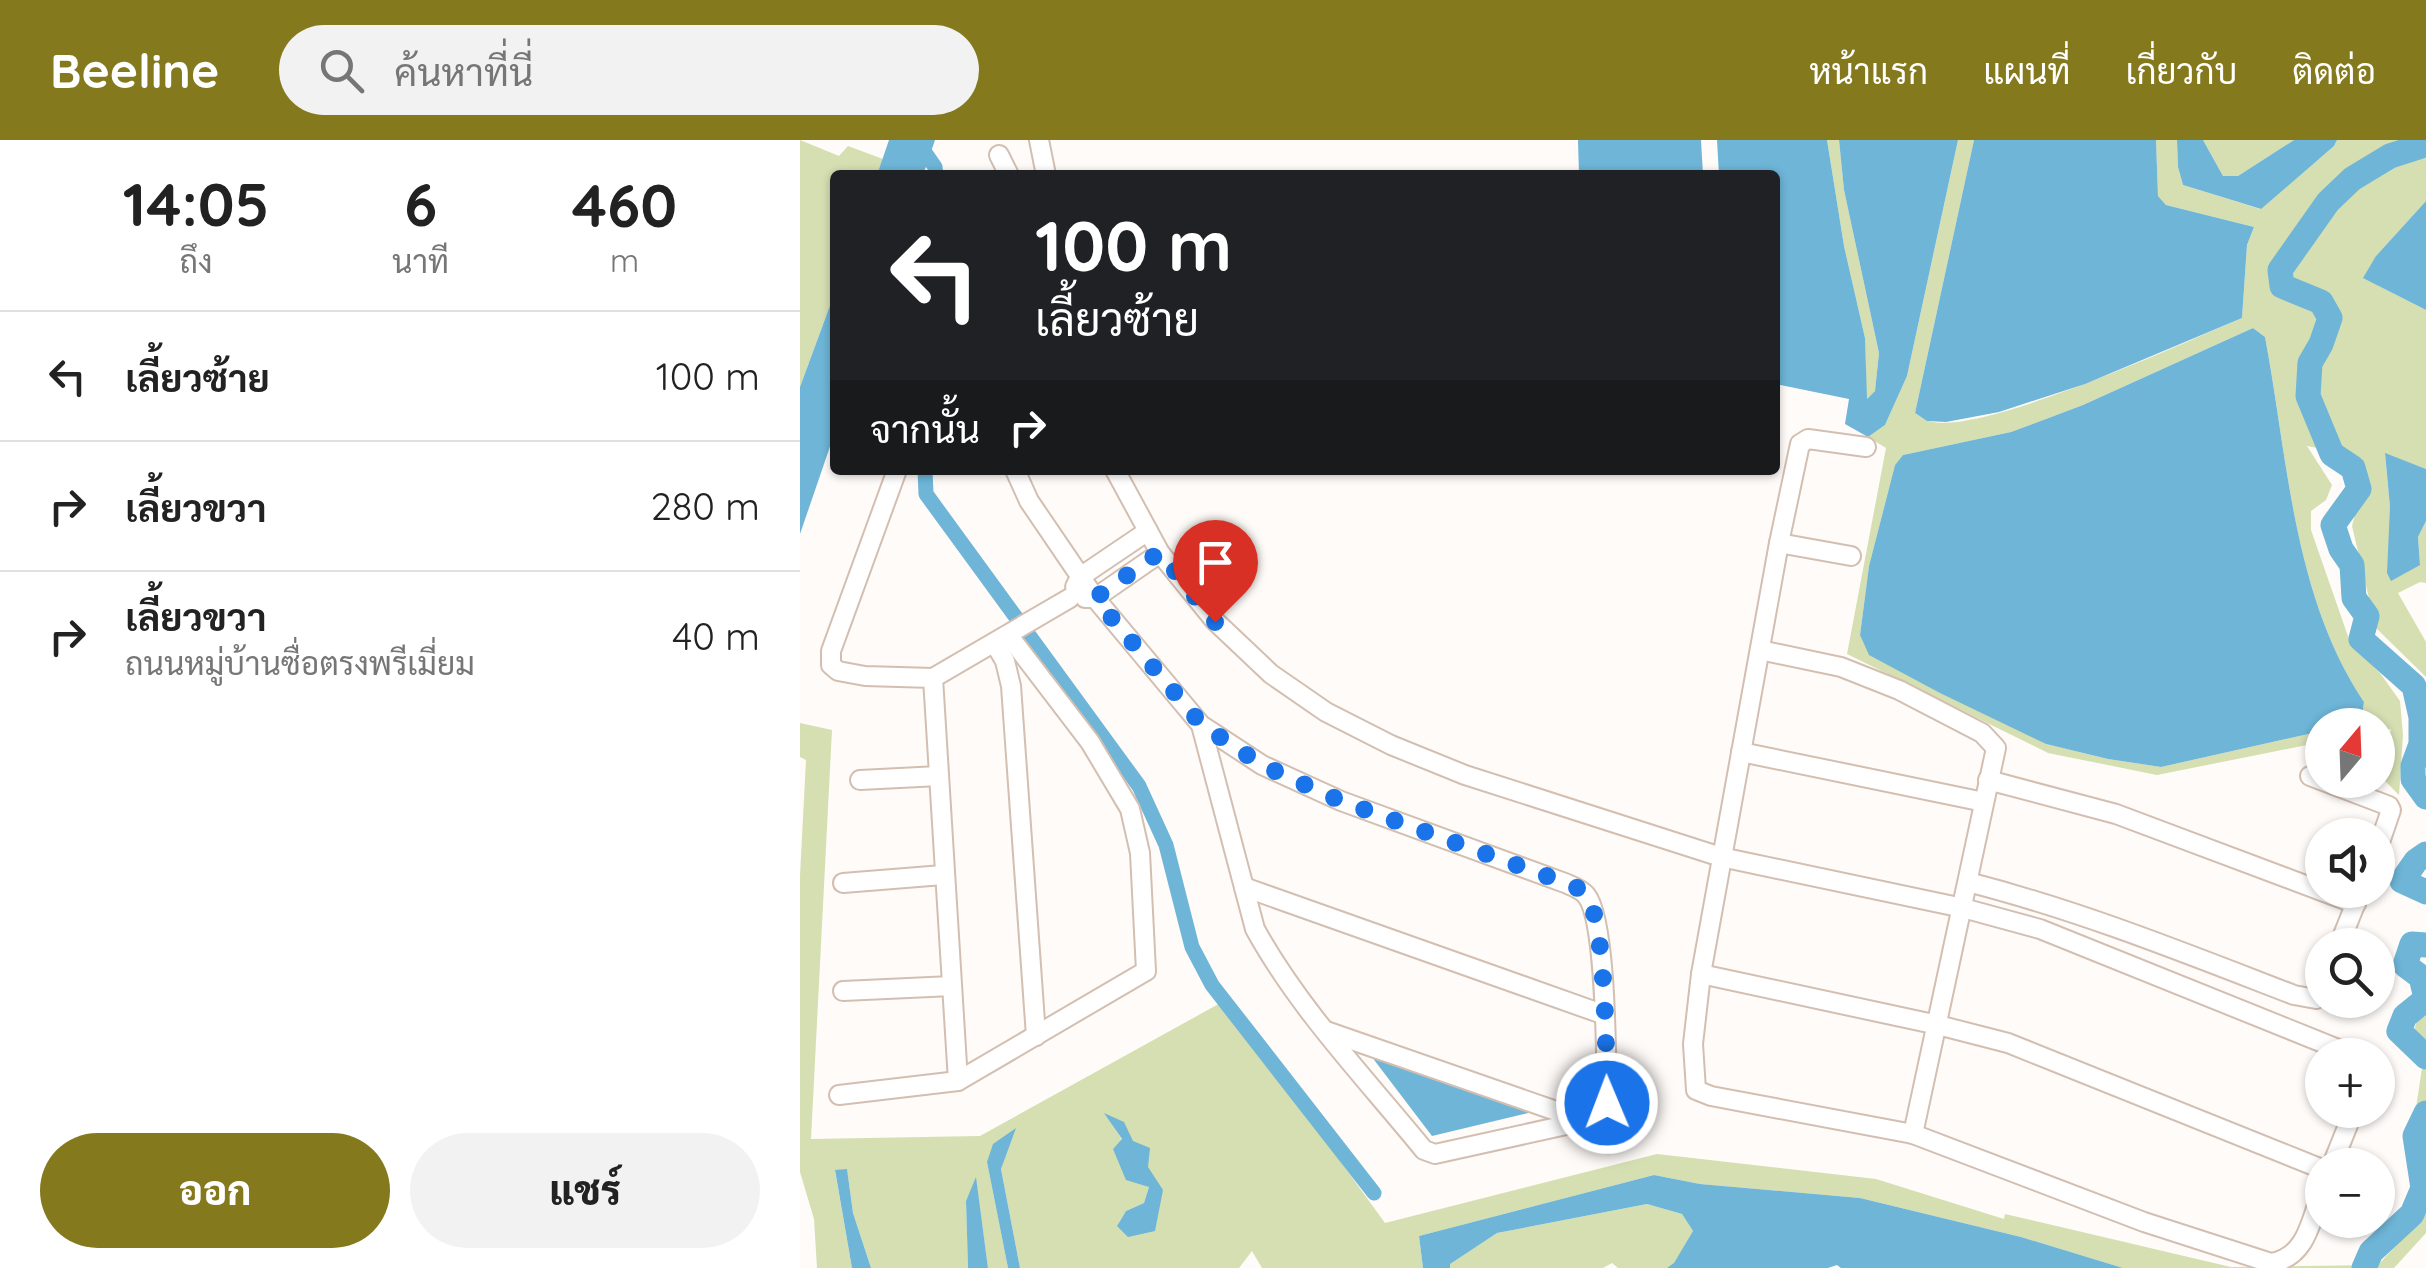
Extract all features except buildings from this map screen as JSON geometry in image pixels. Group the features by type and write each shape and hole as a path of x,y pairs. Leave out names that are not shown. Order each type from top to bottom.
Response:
{"street":[{"path":"1038,140 1045,170"},
{"path":"999,154 1007,170"},
{"path":"1866,447 1804,439 1779,543 1700,974 1693,1044 1696,1090 1914,1134 2144,1222 2270,1263 2288,1258 2305,1237"},
{"path":"894,475 830,659 838,671 864,676 934,678 1070,598 1095,598 1160,552"},
{"path":"1017,475 1029,501 1095,598 1202,725 1262,765 1341,801 1580,889 1587,896 1594,912 1605,1014 1607,1103 1598,1118 1428,1153 1326,1031 1255,929 1202,725"},
{"path":"1118,475 1160,552 1215,622 1271,674 1326,712 1391,745 1464,775 1722,857 1963,908 2040,930 2310,1038"},
{"path":"1070,598 1080,577 1148,531"},
{"path":"1779,543 1851,556"},
{"path":"839,1095 958,1081 1143,975 1148,964 1140,854 1130,808 1090,742 1030,663 1004,638"},
{"path":"1004,638 1036,1036"},
{"path":"1760,650 1841,667 1899,690 1982,733 1996,748 1914,1134"},
{"path":"1008,674 1030,663"},
{"path":"934,678 958,1081"},
{"path":"1742,752 1984,802"},
{"path":"1212,757 1262,765"},
{"path":"860,780 939,776"},
{"path":"1988,780 2116,814 2305,879"},
{"path":"2367,798 2388,806 2388,818"},
{"path":"843,883 944,875"},
{"path":"1968,882 2102,920 2305,997"},
{"path":"1244,887 1605,1014"},
{"path":"1700,974 1938,1025 2038,1054 2305,1162"},
{"path":"843,991 952,986"},
{"path":"1326,1031 1585,1121"}],"green space":[{"path":"800,140 839,156 848,146 883,159 879,170 830,170 830,306 800,387"},
{"path":"1827,140 1839,140 1844,190 1879,353 1875,391 1866,400 1865,338 1844,246"},
{"path":"1958,140 1974,140 1915,413 1928,421 1954,422 2035,402 2242,318 2247,245 2254,227 2166,205 2158,196 2156,140 2177,140 2183,185 2260,209 2337,140 2426,140 2426,201 2376,256 2379,286 2426,310 2426,469 2385,454 2390,507 2420,565 2418,537 2426,521 2426,583 2398,593 2426,642 2426,677 2376,628 2352,526 2365,474 2349,454 2307,446 2332,485 2326,500 2311,511 2311,530 2350,642 2400,701 2403,735 2399,795 2395,791 2395,708 2363,708 2364,702 2340,661 2322,617 2308,572 2296,526 2265,337 2253,328 2083,405 2011,432 1903,455 1895,465 1869,566 1860,635 2046,744 2161,767 2305,735 2305,745 2157,775 2048,753 1847,654 1886,448 1868,437 1885,425 1907,376"},
{"path":"2203,140 2294,140 2238,176 2223,176"},
{"path":"800,723 832,730 811,1139 980,1136 1224,1001 1385,1223 1657,1154 1876,1179 2004,1219 2005,1214 2231,1267 2378,1265 2426,1213 2426,1233 2394,1268 2123,1268 2021,1237 1860,1198 1700,1184 1654,1175 1419,1236 1423,1268 1262,1268 1252,1251 1239,1268 1020,1268 1001,1169 1005,1156 987,1162 1008,1268 988,1268 976,1180 966,1201 968,1268 871,1268 853,1213 847,1170 835,1171 852,1268 817,1268 814,1219 800,1172 800,876 806,760 800,757","holes":["1106,1114 1133,1141 1163,1191 1117,1226 1126,1211 1144,1203 1149,1187 1113,1149 1122,1140"]},
{"path":"2426,984 2426,1208 2410,1148 2422,1068 2409,1051"},
{"path":"1647,1204 1682,1214 1693,1231 1674,1264 1667,1268 1618,1268 1612,1263 1603,1268 1450,1268 1449,1264 1497,1233"}],"water":[{"path":"889,140 935,140 925,170 879,170"},
{"path":"1578,140 1701,140 1703,170 1579,170"},
{"path":"1717,140 1827,140 1844,246 1865,338 1867,399 1875,391 1879,353 1844,190 1839,140 1958,140 1907,376 1885,425 1868,437 1845,424 1849,399 1780,385 1780,170 1719,170"},
{"path":"1974,140 2156,140 2158,196 2166,205 2254,227 2247,245 2242,318 2085,384 1999,412 1946,422 1927,421 1915,413"},
{"path":"2177,140 2203,140 2223,176 2238,176 2294,140 2337,140 2261,209 2183,185"},
{"path":"2426,201 2426,310 2363,278 2376,256"},
{"path":"830,306 830,447 800,534 800,387"},
{"path":"2253,328 2265,337 2308,572 2322,617 2340,661 2364,702 2363,708 2305,708 2305,735 2161,767 2046,744 1869,655 1860,635 1869,566 1895,465 1903,455 2011,432 2083,405"},
{"path":"2385,453 2426,469 2426,521 2418,537 2420,565 2391,581 2387,573 2390,507"},
{"path":"1362,1044 1537,1111 1432,1136"},
{"path":"1104,1113 1124,1122 1133,1141 1150,1148 1148,1167 1163,1190 1155,1231 1128,1237 1117,1226 1126,1211 1144,1203 1149,1187 1126,1180 1113,1149 1122,1139"},
{"path":"1016,1128 1001,1169 1020,1268 1008,1268 987,1162 993,1144"},
{"path":"847,1169 853,1213 871,1268 852,1268 835,1170"},
{"path":"1654,1175 1700,1184 1860,1198 2021,1237 2123,1268 1667,1268 1693,1231 1682,1214 1647,1204 1497,1233 1450,1264 1450,1268 1423,1268 1419,1236"},
{"path":"976,1177 988,1268 968,1268 966,1201"}],"waterway":[{"path":"2425,140 2421,146 2390,156 2352,179 2328,202 2280,270 2282,286 2321,302 2330,318 2310,363 2308,396 2332,454 2353,468 2359,489 2333,525 2341,549 2352,565 2354,598 2367,616 2361,639 2414,686 2421,717 2421,744 2413,779 2426,797"},
{"path":"919,144 935,170"},
{"path":"925,475 926,494 1139,786 1166,845 1192,947 1212,985 1374,1193"},
{"path":"2426,854 2402,881 2426,892"},
{"path":"2426,945 2412,944 2405,965 2421,977 2426,998"},
{"path":"2426,999 2405,1016 2399,1031 2426,1057"},
{"path":"2364,1268 2371,1252 2412,1214 2423,1188 2415,1136 2426,1113"}],"route":[{"path":"1215,622 1160,552 1095,598 1202,725 1262,765 1341,801 1580,889 1594,912 1604,996 1607,1103"}]}
